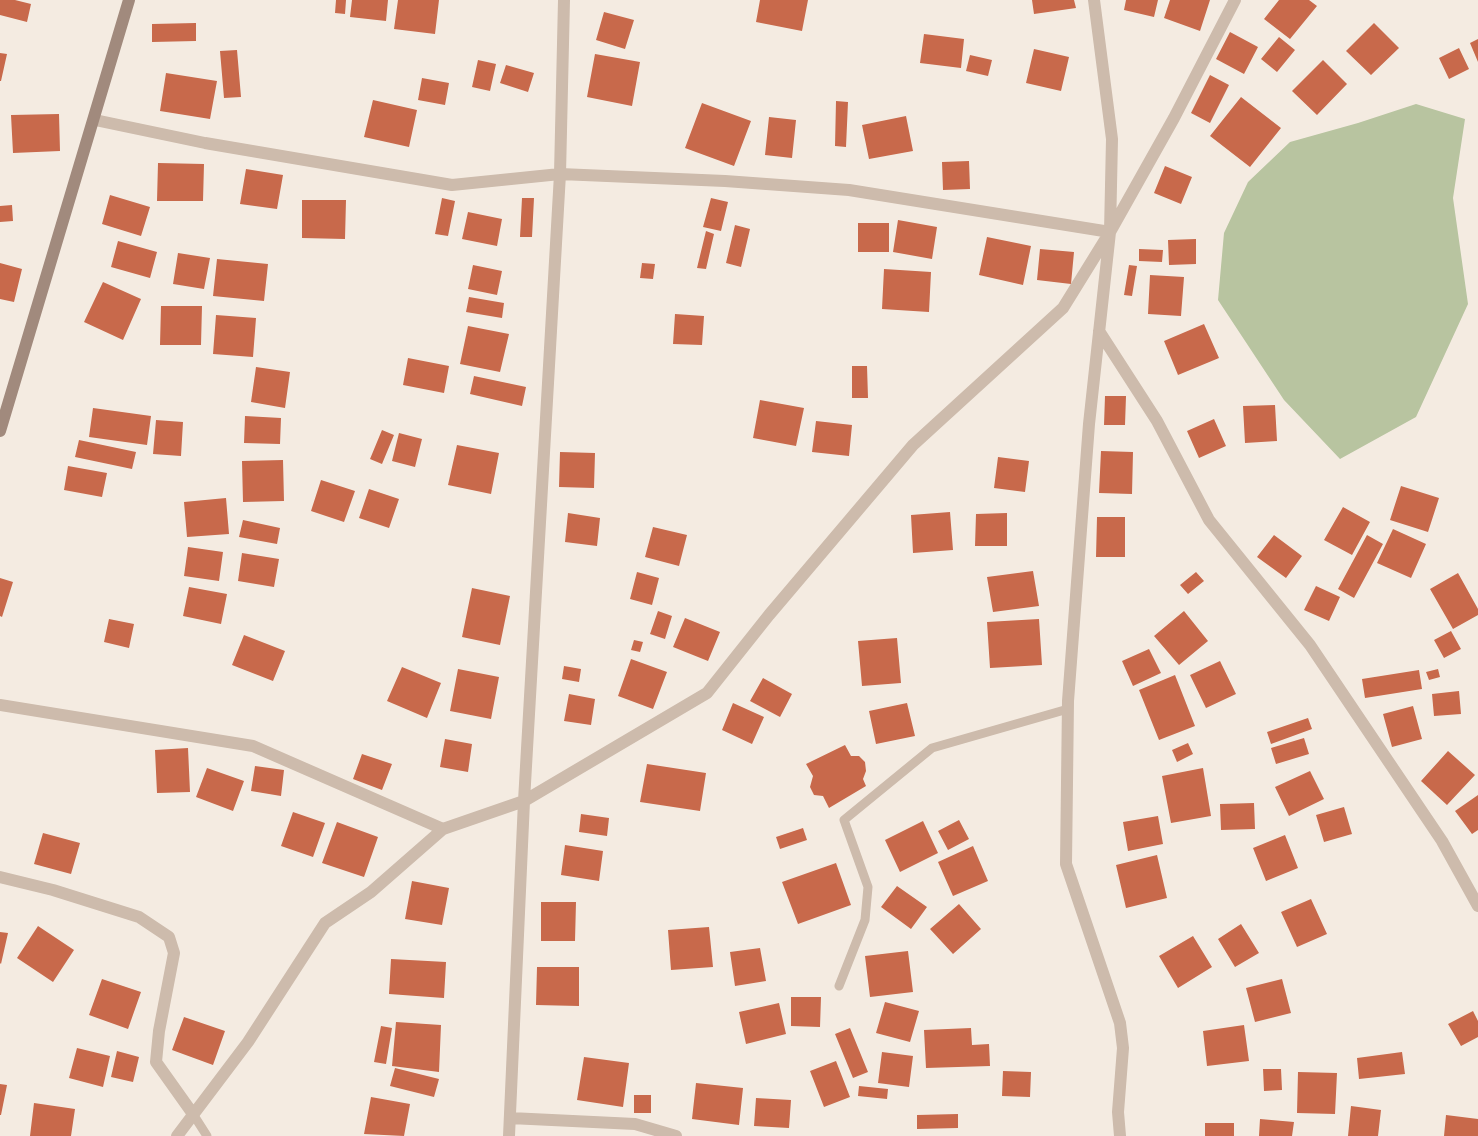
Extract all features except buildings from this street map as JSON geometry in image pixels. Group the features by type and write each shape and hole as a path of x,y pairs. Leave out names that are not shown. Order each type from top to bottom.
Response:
{"street":[{"path":"0,431 95,120 129,0"},
{"path":"509,1136 524,801 560,174 564,0"},
{"path":"1094,0 1112,139 1110,232 1088,424 1068,709 1066,864 1120,1023 1123,1048 1118,1112 1120,1136"},
{"path":"177,1136 248,1042 325,923 371,892 443,829 524,801 706,693 769,615 913,445 1064,308 1110,232 1174,118 1235,0"},
{"path":"95,120 205,143 452,185 560,174 725,181 849,190 1110,232"},
{"path":"1099,330 1157,420 1209,520 1310,645 1442,841 1478,906"},
{"path":"0,705 253,746 443,829"},
{"path":"0,877 53,890 139,917 170,937 174,953 158,1031 156,1062 193,1114"},
{"path":"510,1118 635,1124 676,1136"}],"lane":[{"path":"838,986 866,920 868,887 844,820 932,748 1068,709"},
{"path":"193,1114 207,1136"}],"green space":[{"path":"1416,104 1465,119 1453,198 1468,304 1416,417 1340,459 1284,400 1218,300 1224,233 1248,182 1290,142"}]}
